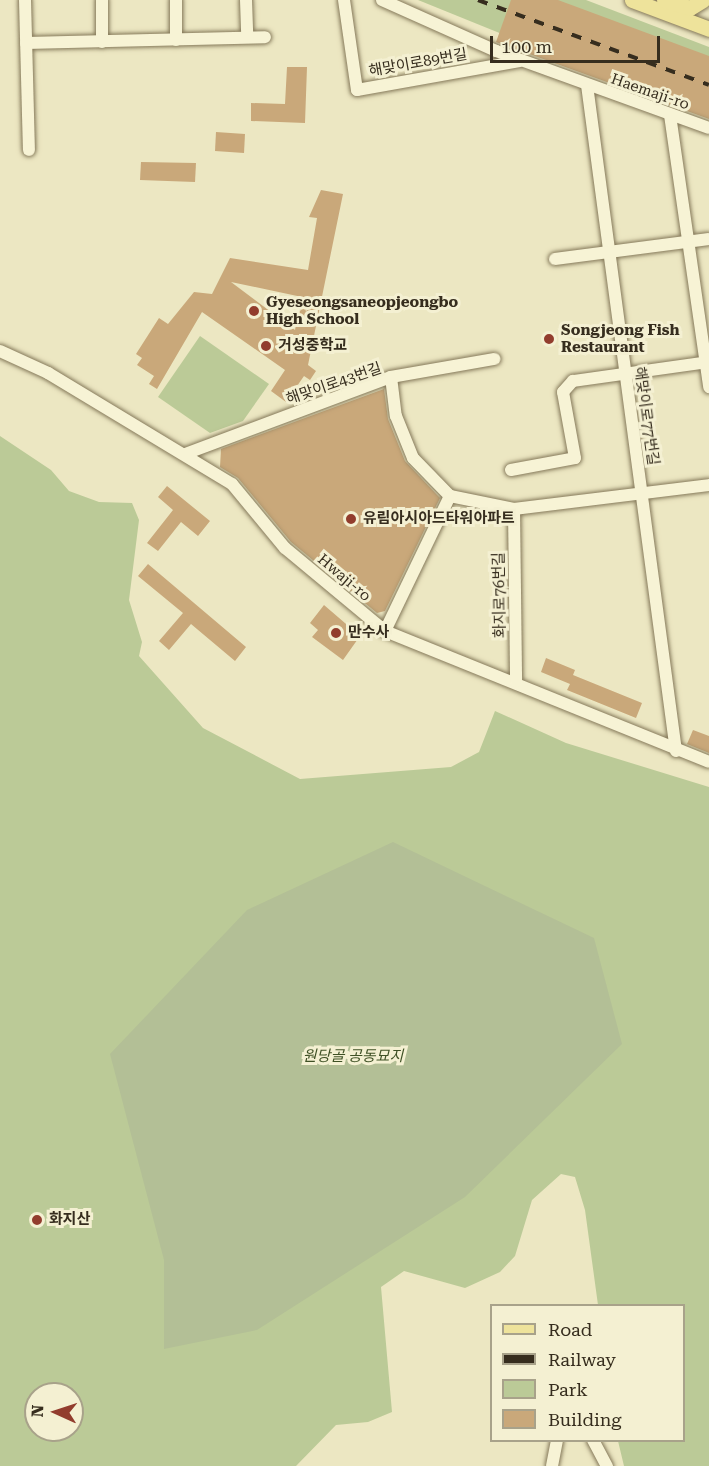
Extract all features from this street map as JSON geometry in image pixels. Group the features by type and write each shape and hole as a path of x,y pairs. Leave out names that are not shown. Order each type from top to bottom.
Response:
{"main road":[{"path":"632,0 709,29"},
{"path":"664,0 690,8 703,0"}],"street":[{"path":"25,0 29,150"},
{"path":"102,0 102,42"},
{"path":"176,0 177,40"},
{"path":"246,0 247,37"},
{"name":"해맞이로89번길","path":"344,0 357,90 520,61"},
{"name":"Haemaji-ro","path":"382,0 520,61 709,128"},
{"path":"26,43 265,37"},
{"name":"해맞이로77번길","path":"587,85 676,751"},
{"path":"670,115 709,387"},
{"path":"555,259 709,239"},
{"name":"Hwaji-ro","path":"0,351 185,454 232,484 285,548 385,631 447,660 516,681 676,751 709,762"},
{"path":"391,376 494,359"},
{"path":"511,470 575,458 563,392 573,381 707,362"},
{"name":"해맞이로43번길","path":"185,454 391,376 396,416 414,458 450,496"},
{"path":"385,631 450,496 514,509 709,485"},
{"name":"화지로76번길","path":"514,509 516,681"},
{"path":"552,1466 557,1442"},
{"path":"594,1442 607,1466"}],"green space":[{"path":"418,0 586,0 709,47 709,107 705,116"},
{"path":"200,336 269,384 243,421 210,433 158,397"},
{"path":"0,436 51,470 69,491 99,502 132,503 139,520 129,600 142,642 139,656 203,728 300,779 451,767 479,752 495,711 566,743 709,787 709,1466 624,1466 618,1442 685,1442 685,1304 598,1304 585,1210 575,1177 561,1174 532,1200 515,1256 500,1272 465,1288 404,1271 381,1287 392,1412 368,1422 336,1425 296,1466 0,1466"},
{"name":"원당골 공동묘지","path":"393,842 594,938 622,1044 465,1197 257,1330 164,1349 164,1260 110,1054 247,910"}],"building":[{"path":"511,0 558,0 709,56 709,119 496,42"},
{"path":"287,67 307,67 305,123 251,121 251,103 285,104"},
{"path":"216,132 245,134 244,153 215,151"},
{"path":"141,162 196,163 195,182 140,180"},
{"path":"321,190 343,194 308,365 316,371 310,380 304,376 286,402 271,391 285,370 202,312 157,389 149,384 154,376 137,365 142,358 136,354 159,318 168,324 194,292 212,294 230,258 308,270 317,218 309,217","holes":["231,282 302,297 295,330"]},
{"name":"유림아시아드타워아파트","path":"384,389 388,419 405,461 440,498 385,611 377,613 291,542 238,478 220,467 221,449"},
{"path":"167,486 210,521 198,536 181,522 158,551 147,543 173,510 158,497"},
{"path":"148,564 246,647 235,661 191,624 169,650 159,641 183,613 138,576"},
{"name":"만수사","path":"324,605 360,636 343,660 312,637 318,630 310,623"},
{"path":"546,658 575,670 573,675 642,703 636,718 567,690 570,684 541,672"},
{"path":"693,730 709,736 709,753 687,744"}],"railway":[{"path":"478,0 709,85"}],"place":[{"name":"Gyeseongsaneopjeongbo High School","path":"254,311"},
{"name":"Songjeong Fish Restaurant","path":"549,339"},
{"name":"거성중학교","path":"266,346"},
{"name":"유림아시아드타워아파트","path":"351,519"},
{"name":"만수사","path":"336,633"},
{"name":"화지산","path":"37,1220"}]}
